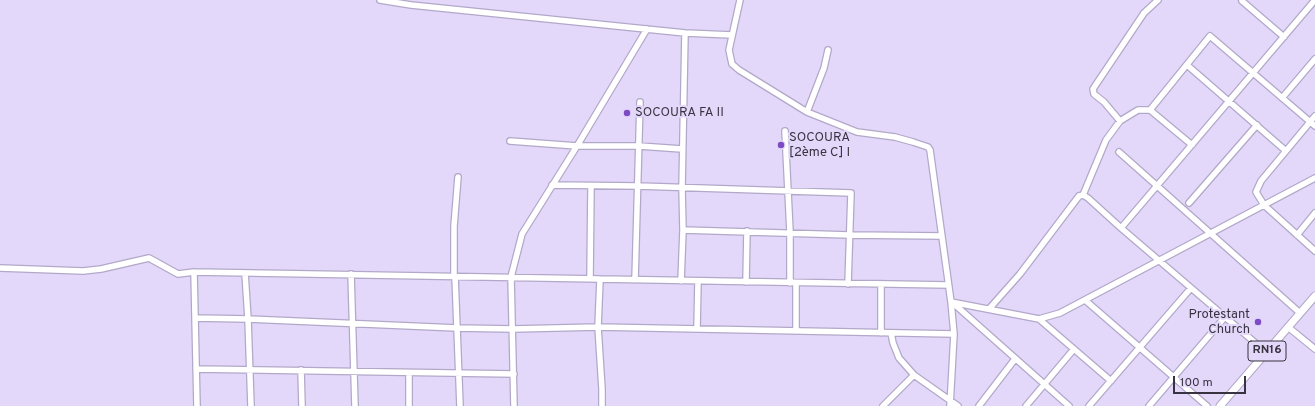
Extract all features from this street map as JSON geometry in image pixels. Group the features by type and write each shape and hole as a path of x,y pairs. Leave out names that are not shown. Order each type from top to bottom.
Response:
{"main road":[{"name":"RN16","path":"1220,406 1315,296"}],"street":[{"path":"380,0 411,5 685,33 732,35"},
{"path":"740,0 729,50 732,64 739,70 807,112 857,132 895,137 928,148 932,153 954,334 950,403"},
{"path":"1120,121 1104,102 1094,94 1093,89 1144,13 1158,0"},
{"path":"1122,228 1315,0"},
{"path":"1242,1 1284,37"},
{"path":"514,406 511,277 522,234 647,29"},
{"path":"681,280 685,33"},
{"path":"1150,110 1210,36 1315,126"},
{"path":"807,112 824,68 828,50"},
{"path":"1282,98 1315,59"},
{"path":"1187,65 1286,151"},
{"path":"635,280 640,102"},
{"path":"989,309 1020,274 1079,196 1083,195 1106,140 1120,121 1138,110 1150,110 1192,145"},
{"path":"1315,116 1261,181 1256,192 1264,205 1315,251"},
{"path":"1188,203 1257,125"},
{"path":"785,131 785,155 789,191 790,283"},
{"path":"510,141 577,146 639,146 682,149"},
{"path":"1118,152 1300,313"},
{"path":"458,177 454,226 460,406"},
{"path":"951,302 1040,319 1060,313 1315,178"},
{"path":"552,185 638,186 851,193 848,284"},
{"path":"590,279 591,186"},
{"path":"1083,195 1266,352"},
{"path":"1297,235 1315,212"},
{"path":"683,230 942,236"},
{"path":"746,282 747,231"},
{"path":"0,268 84,271 101,269 148,258 178,274 194,272 351,274 948,285"},
{"path":"194,272 197,406"},
{"path":"245,273 251,406"},
{"path":"351,274 355,406"},
{"path":"600,279 598,327 602,406"},
{"path":"697,329 698,281"},
{"path":"796,283 796,331"},
{"path":"881,333 882,284"},
{"path":"1089,406 1191,288"},
{"path":"1085,300 1207,406"},
{"path":"951,302 1069,406"},
{"path":"1149,406 1225,317"},
{"path":"195,318 457,328 513,329 598,327 954,334"},
{"path":"1040,319 1111,381"},
{"path":"1288,327 1315,349"},
{"path":"891,333 899,358 914,375 950,403 958,406"},
{"path":"1026,406 1074,349"},
{"path":"979,406 1016,359"},
{"path":"196,369 514,374"},
{"path":"301,370 302,406"},
{"path":"409,372 409,406"},
{"path":"883,406 914,375"}],"place":[{"name":"SOCOURA FA II","path":"627,113"},
{"name":"SOCOURA [2ème C] I","path":"781,145"},
{"name":"Protestant Church","path":"1258,322"}]}
